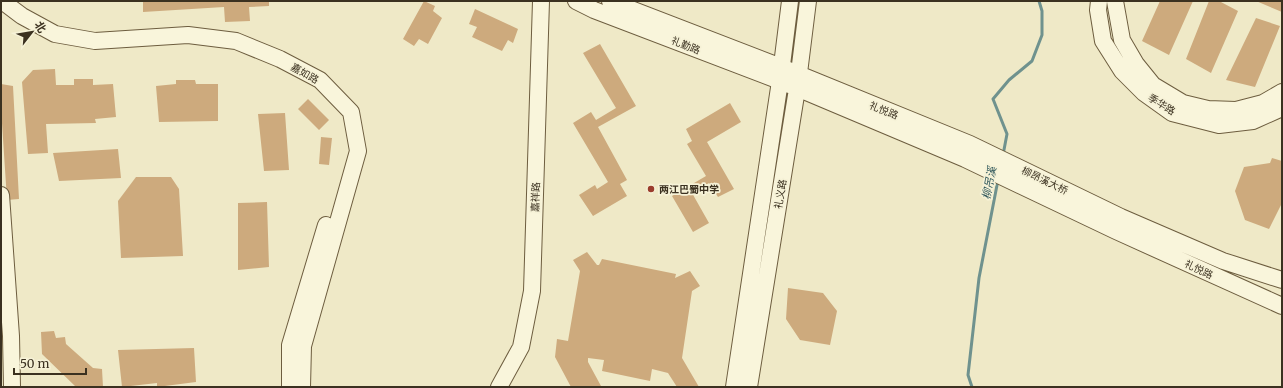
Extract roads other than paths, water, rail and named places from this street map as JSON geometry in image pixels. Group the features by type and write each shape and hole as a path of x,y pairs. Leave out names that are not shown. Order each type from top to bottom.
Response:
{"main road":[{"name":"嘉如路","path":"2,1 22,16 55,34 95,41 188,35 236,42 280,59 320,80 351,112 358,151 303,346 302,387"},
{"name":"嘉祥路","path":"499,387 521,347 532,291 541,1"},
{"name":"礼勤路","path":"576,1 594,10 780,74"},
{"name":"礼勤路","path":"610,1 797,82"},
{"name":"礼义路","path":"734,387 790,1"},
{"name":"礼义路","path":"749,387 797,82 808,1"},
{"name":"季华路","path":"1099,1 1098,10 1103,42 1122,71 1144,93 1172,113 1219,125 1253,121 1282,108"},
{"name":"季华路","path":"1115,1 1122,40 1136,64 1153,85 1183,103 1208,109 1236,110 1263,103 1282,92"},
{"name":"嘉如路","path":"1,13 18,26 53,44 98,50 187,45 234,50 277,67 316,88 342,117 348,151 290,345 290,387"},
{"name":"礼悦路","path":"797,82 970,144"},
{"name":"礼悦路","path":"797,82 965,159"},
{"name":"柳昂溪大桥","path":"970,144 1118,224"},
{"name":"柳昂溪大桥","path":"965,159 1118,224"},
{"path":"1,195 12,387"},
{"name":"礼悦路","path":"1118,224 1282,280"},
{"name":"礼悦路","path":"1118,224 1282,306"}],"waterway":[{"name":"柳吊溪","path":"1003,155 1007,134 993,99 1009,80 1032,61 1042,35 1042,11 1039,1"},
{"name":"柳吊溪","path":"972,387 968,375 979,278 998,180"}],"place":[{"name":"两江巴蜀中学","path":"651,189"}]}
